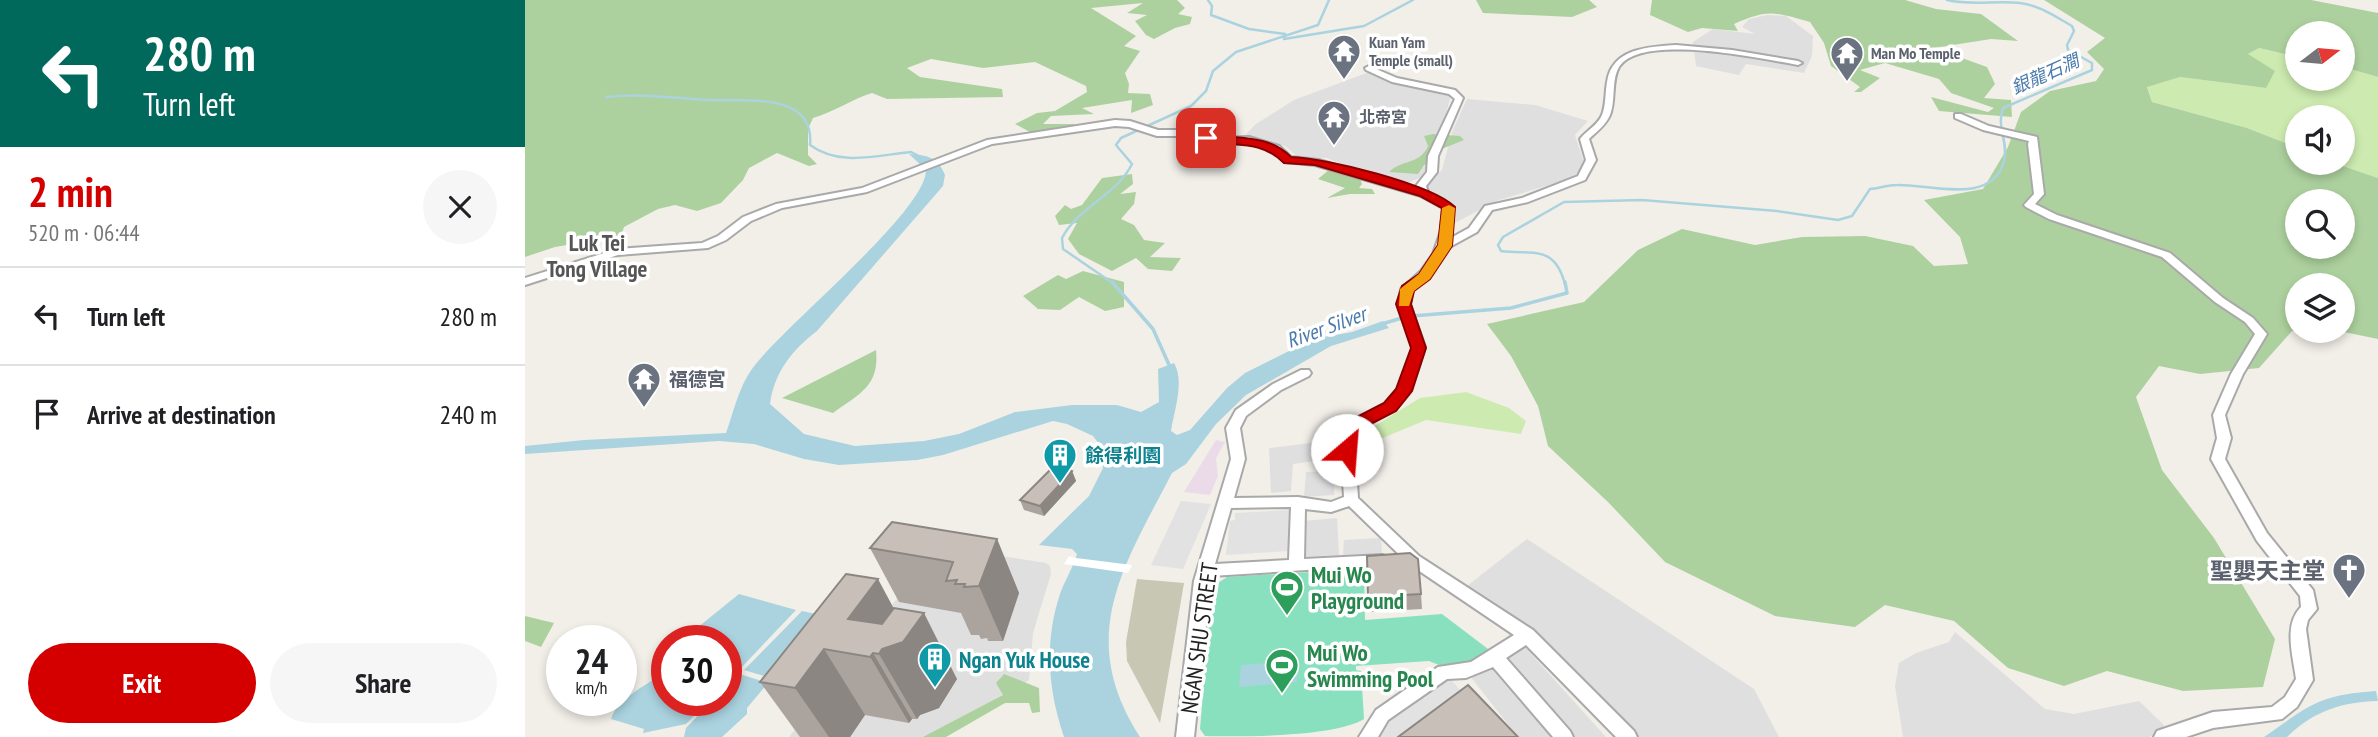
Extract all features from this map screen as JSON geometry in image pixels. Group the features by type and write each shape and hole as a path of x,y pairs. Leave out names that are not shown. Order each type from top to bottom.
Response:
{"street":[{"path":"1628,737 1527,635 1414,560 1351,500 1347,433 1353,426 1390,407 1404,391 1419,348 1404,304 1407,289 1425,276 1430,263 1445,246 1473,230 1489,208 1562,188 1586,173 1591,160 1584,139 1606,114 1613,71 1622,58 1654,48 1680,47 1709,48 1798,63"},
{"path":"1369,68 1395,80 1452,92 1459,98 1433,156 1432,172 1423,188"},
{"path":"1958,116 1986,128 2034,139 2039,194 2029,205 2053,217 2166,255 2219,300 2249,320 2261,334 2237,374 2219,415 2224,438 2218,459 2262,537 2308,594 2309,609 2301,617 2298,629 2305,680 2291,702 2276,714 2213,720 2163,737"},
{"path":"525,282 617,252 704,246 722,238 747,219 790,202 864,190 1005,139 1130,124 1149,132 1191,133 1229,142 1249,140 1276,148 1288,160 1316,162 1400,187 1423,188 1447,205 1445,246"},
{"path":"1448,226 1473,230"},
{"name":"NGAN SHU STREET","path":"1185,737 1205,570 1238,459 1238,442 1226,431 1241,413 1276,387 1305,373"},
{"path":"1226,503 1298,502 1331,508 1351,500"},
{"path":"1296,566 1298,502"},
{"path":"1205,570 1414,560"},
{"path":"1368,737 1382,715 1444,673 1458,675 1495,657 1527,635"},
{"path":"1495,657 1564,737"}],"shaded area":[{"path":"1767,15 1786,16 1813,36 1812,56 1804,73 1746,64 1739,75 1696,66 1693,42 1713,29 1755,34 1742,27 1749,19"},
{"path":"1369,72 1451,95 1439,141 1424,176 1405,184 1361,172 1327,158 1298,157 1285,146 1242,138 1256,124 1294,100"},
{"path":"1467,99 1535,105 1588,121 1575,135 1585,166 1572,178 1496,201 1453,224 1451,202 1429,190 1426,184 1442,170 1452,132"},
{"path":"1216,440 1225,442 1216,458 1218,476 1210,495 1184,492"},
{"path":"1335,440 1338,458 1293,464 1291,491 1271,493 1269,448"},
{"path":"1335,471 1334,495 1304,497 1306,472"},
{"path":"1181,501 1211,504 1183,569 1151,565"},
{"path":"1290,510 1289,551 1226,555 1230,521 1235,520 1235,513"},
{"path":"1337,518 1339,555 1301,557 1303,521"},
{"path":"1381,538 1382,554 1343,555 1344,540"},
{"path":"1527,539 1754,689 1779,737 1632,737 1532,635 1467,586"},
{"path":"938,546 1046,563 1050,566 1051,574 1033,633 1029,680 929,737 789,737"},
{"path":"1137,579 1184,583 1160,723 1127,661 1126,642"},
{"path":"1955,632 2045,709 2074,714 2139,701 2164,725 2159,733 2149,737 1903,737 1895,686 1899,663 1916,653 1949,642"},
{"path":"1523,645 1606,737 1568,737 1500,659"},
{"path":"1493,663 1554,737 1518,737 1470,676"},
{"path":"1446,675 1470,700 1417,737 1372,737 1383,716"}],"green space":[{"path":"525,0 1177,0 1185,8 1178,14 1192,17 1190,24 1154,39 1146,35 1135,21 1147,15 1127,13 1143,3 1091,8 1136,36 1124,46 1140,51 1125,73 1129,84 1128,93 1150,94 1153,105 1131,113 1132,100 1082,108 1094,114 1051,116 1043,124 1074,124 1075,128 1030,132 1015,124 1037,113 1055,111 1087,92 1086,86 1035,62 983,68 931,59 907,68 920,77 1002,89 1003,97 887,99 872,93 813,118 808,129 808,155 817,164 809,166 777,153 749,168 743,180 721,203 697,211 675,205 658,209 624,227 621,236 555,247 525,257"},
{"path":"1476,0 1589,0 1597,7 1572,17 1483,13"},
{"path":"1652,0 1905,0 1936,9 1981,14 2018,41 1991,39 1934,48 1987,67 1995,84 1984,98 2011,100 2012,117 1939,111 1931,97 1988,112 1994,108 1951,93 1939,79 1885,63 1860,70 1880,78 1861,92 1854,92 1860,87 1831,66 1824,43 1810,22 1779,14 1764,14 1734,24 1738,31 1702,28 1688,32 1650,15"},
{"path":"2044,0 2311,0 2378,13 2378,77 2355,70 2355,21 2285,21 2285,54 2259,48 2248,54 2275,71 2266,88 2180,77 2147,87 2152,102 2247,128 2285,143 2285,175 2355,175 2355,170 2378,178 2378,339 2355,334 2355,273 2285,273 2285,339 2259,368 2200,374 2159,366 2136,397 2162,470 2214,538 2275,639 2263,687 2183,691 2107,671 2064,686 2008,668 1954,621 1885,605 1855,627 1775,616 1665,562 1608,502 1548,446 1538,406 1511,356 1487,324 1584,302 1638,250 1682,229 1755,245 1802,237 1865,236 1913,246 1934,266 1968,264 1960,237 1924,200 1983,189 2008,147 2021,112 2050,91 2096,81 2104,69 2087,52 2105,38"},
{"path":"2259,48 2285,54 2285,91 2355,91 2355,70 2378,77 2378,178 2355,170 2355,105 2285,105 2285,143 2247,128 2152,102 2147,86 2180,77 2266,88 2248,54"},
{"path":"1424,136 1460,136 1464,140 1432,153 1427,159 1440,161 1424,165 1418,174 1389,172 1425,152 1428,146"},
{"path":"1330,169 1360,179 1362,184 1359,188 1372,189 1375,194 1327,198 1345,188 1318,179"},
{"path":"1132,174 1133,184 1120,194 1136,192 1134,204 1121,219 1134,225 1144,240 1165,243 1150,257 1181,258 1172,271 1148,269 1136,258 1112,271 1079,254 1068,239 1077,223 1059,225 1055,216 1065,205 1071,209 1082,205 1102,178"},
{"path":"1083,271 1124,282 1124,307 1105,311 1079,297 1060,310 1038,309 1023,296 1058,275 1066,279"},
{"path":"876,350 875,372 871,381 859,394 833,413 782,398"},
{"path":"1466,392 1509,408 1526,421 1521,434 1426,420 1373,442 1365,432 1420,398"},
{"name":"Mui Wo Playground","path":"1364,569 1365,620 1442,614 1492,652 1454,671 1429,661 1356,666 1356,670 1361,671 1364,719 1350,725 1287,735 1205,736 1200,729 1212,587 1227,577"},
{"path":"525,616 554,623 546,625 546,638 541,647 525,641"},
{"path":"1004,674 1039,688 1040,712 1032,713 1029,703 1005,703 946,737 923,737 1003,695 996,683"}],"water":[{"path":"909,154 926,156 939,164 945,175 943,186 817,331 792,354 776,382 770,404 804,434 855,446 924,441 959,434 1015,412 1072,405 1117,405 1141,412 1159,402 1158,369 1174,363 1179,387 1171,431 1177,435 1190,430 1227,388 1245,373 1313,339 1352,332 1383,321 1389,328 1331,346 1246,395 1216,424 1186,464 1172,473 1124,571 1114,602 1109,634 1111,666 1121,700 1140,737 1064,737 1054,702 1050,666 1052,630 1060,594 1077,554 1072,549 1039,545 1089,496 1103,468 1102,448 1093,436 1067,424 1053,421 943,455 917,460 839,465 804,459 754,444 719,441 525,454 525,446 584,440 726,433 740,392 752,369 879,240 920,189 926,170"},
{"path":"739,594 796,610 742,667 742,625 701,625"},
{"path":"802,611 825,616 771,678 744,670"},
{"path":"1298,661 1297,682 1239,687 1241,665"},
{"path":"742,675 768,683 747,708 747,714 722,737 684,737 686,728 698,716 742,716"},
{"path":"651,681 651,716 694,716 686,724 643,733 644,729 611,719 612,716 637,716 637,690"},
{"path":"2376,691 2378,701 2352,703 2318,714 2287,737 2264,737 2292,717 2326,699"}],"pier":[{"path":"1069,556 1132,565 1128,573 1064,564"}],"building":[{"path":"1056,464 1072,471 1040,506 1020,500"},
{"path":"892,522 997,539 979,586 964,587 965,584 955,584 957,580 946,581 953,562 870,548"},
{"path":"1410,553 1418,559 1421,594 1368,597 1367,556"},
{"path":"846,574 878,579 848,619 882,624 894,608 924,613 903,642 882,649 879,654 873,653 870,657 824,649 795,688 760,682"},
{"path":"1468,685 1518,737 1398,737"}],"waterway":[{"path":"1208,0 1212,6 1211,15 1249,29 1285,36"},
{"path":"1285,36 1318,25 1329,0"},
{"path":"1285,36 1284,39 1364,26 1413,0"},
{"name":"銀龍石澗","path":"1565,284 1555,263 1548,257 1501,251 1498,245 1503,237 1564,202 1642,200 1777,211 1838,220 1852,216 1870,189 1897,185 1958,190 1987,184 1997,175 2004,161 2001,122 2003,108 2092,70 2092,63 2068,50 2067,45 2074,31 2072,26 2041,9 2020,3 1966,3 1947,0"},
{"path":"1113,284 1063,249 1062,238 1077,218 1117,185 1132,164 1116,145 1121,138 1191,106 1206,91 1213,71 1236,52 1285,36"},
{"path":"606,97 644,96 774,103 789,107 801,115 808,127 810,145 822,152 846,158 911,152 919,156"},
{"name":"River Silver","path":"1412,316 1511,308 1567,293 1565,282"},
{"path":"1113,284 1153,329 1170,367"},
{"name":"River Silver","path":"1382,324 1405,317"}],"slow traffic":[{"path":"1404,303 1407,289 1425,276 1430,263 1445,246 1449,208"}],"place":[{"name":"Kuan Yam Temple (small)","path":"1344,81"},
{"name":"Man Mo Temple","path":"1847,83"},
{"name":"北帝宮","path":"1334,147"},
{"name":"福德宮","path":"644,409"},
{"name":"餘得利園","path":"1060,485"},
{"name":"聖嬰天主堂","path":"2349,600"},
{"name":"Mui Wo Playground","path":"1287,617"},
{"name":"Ngan Yuk House","path":"935,689"},
{"name":"Mui Wo Swimming Pool","path":"1282,695"}],"district":[{"name":"Luk Tei Tong Village","path":"597,255"}],"route":[{"path":"1206,138 1229,142 1249,140 1276,148 1288,160 1316,162 1425,194 1448,207 1445,246 1430,263 1425,276 1407,289 1404,304 1419,348 1404,391 1390,407 1353,426 1346,436 1347,450"}]}
